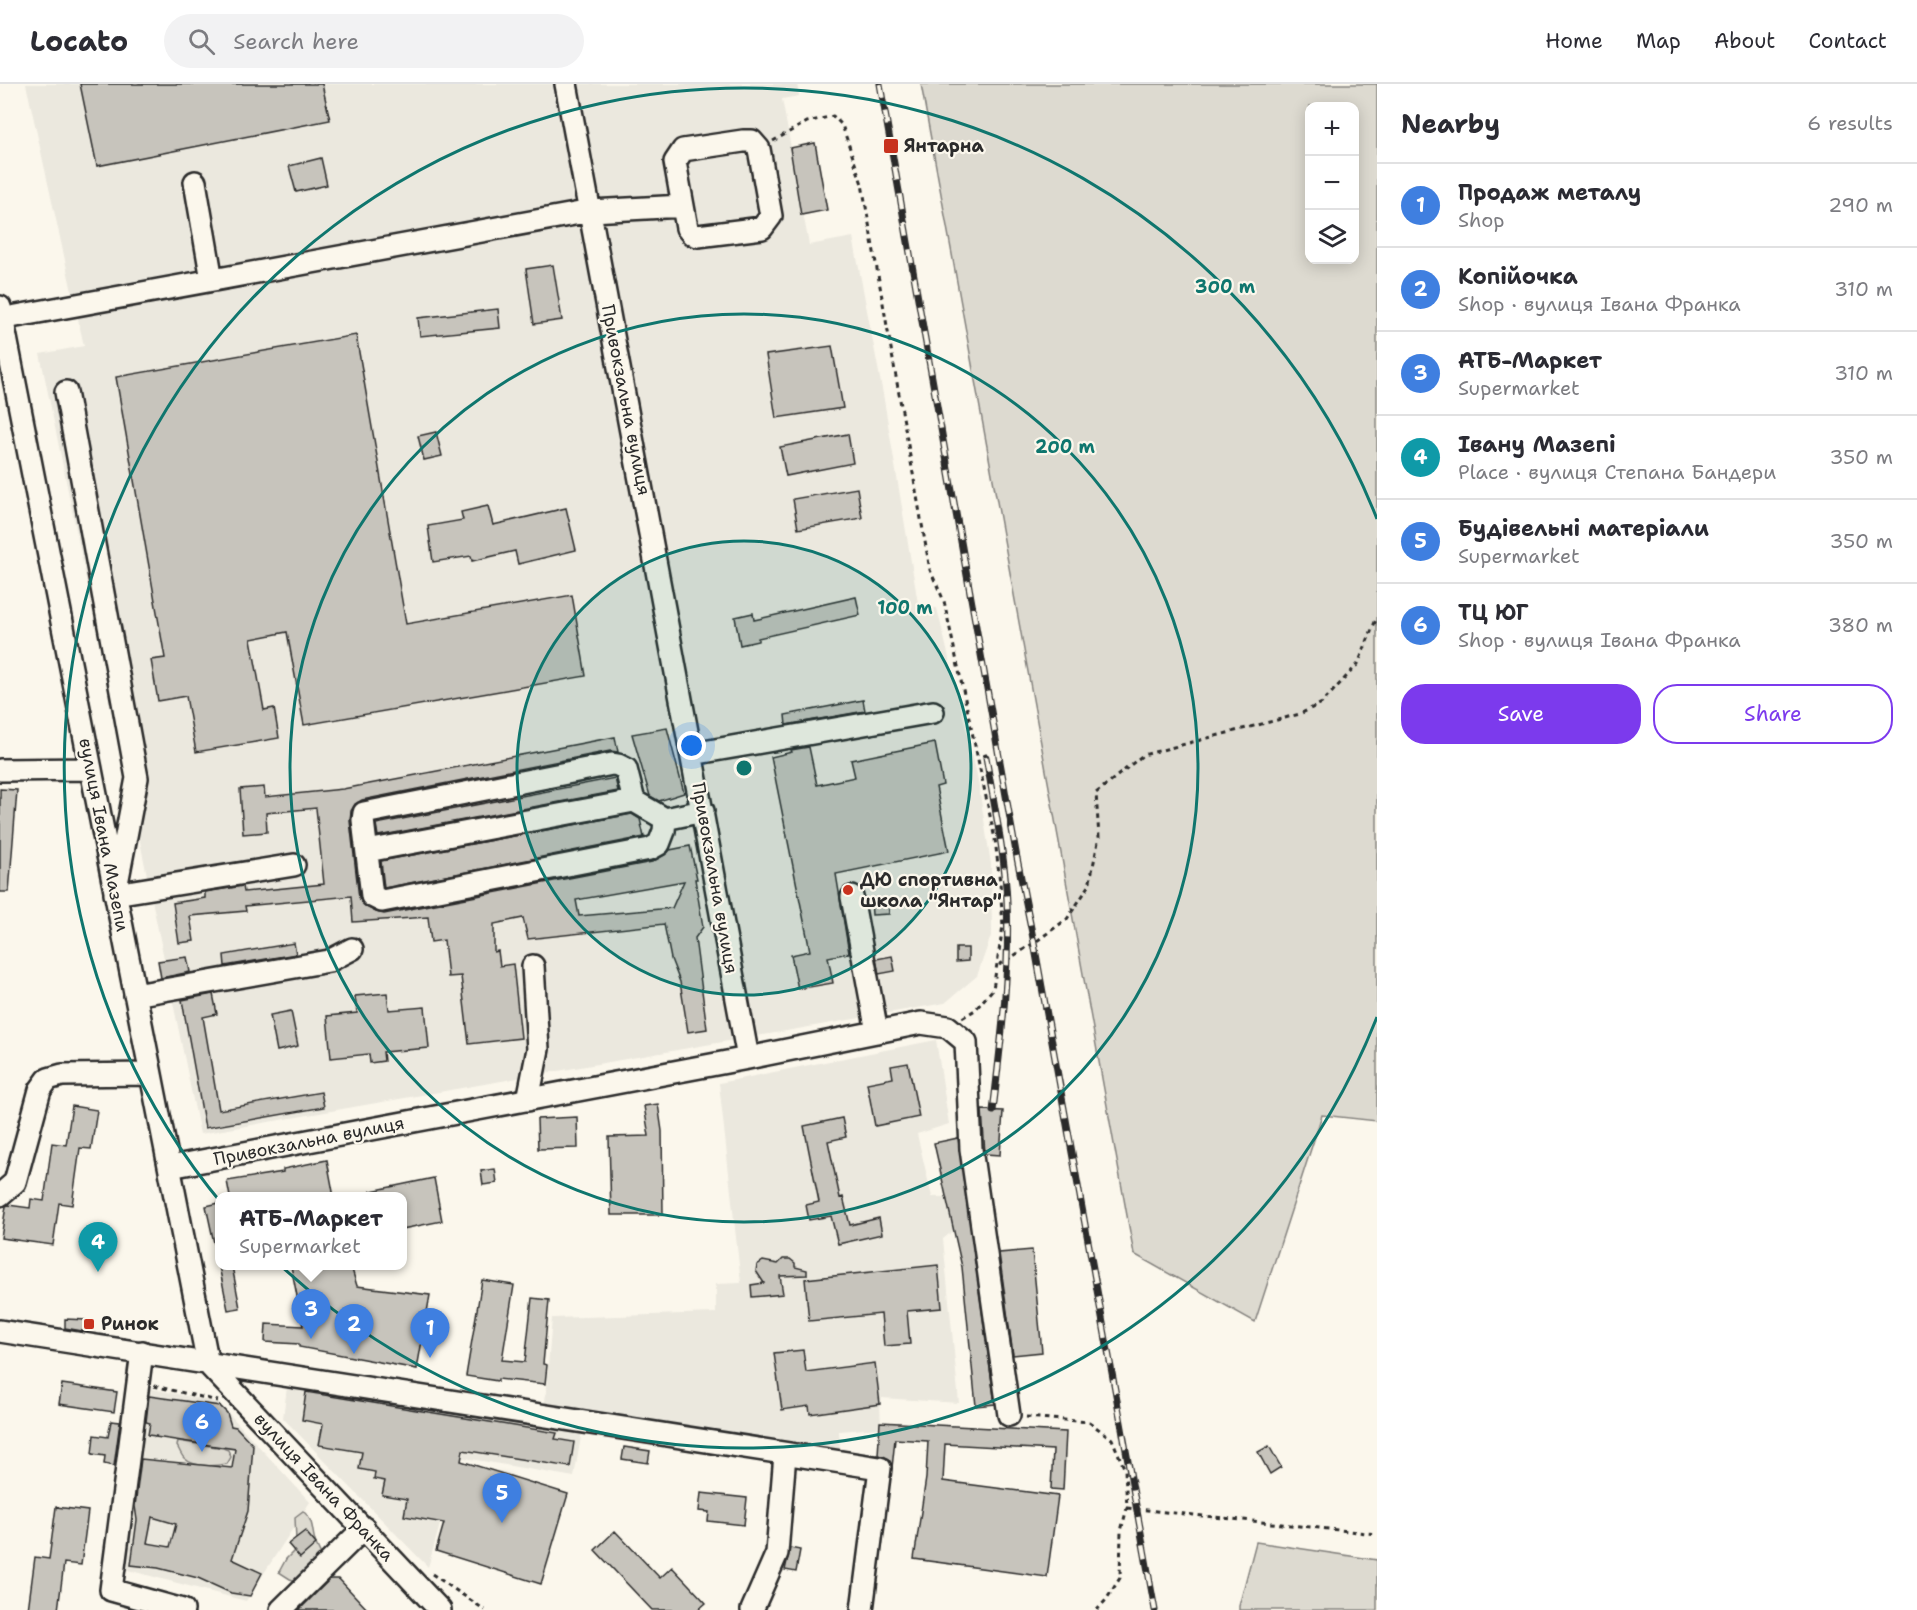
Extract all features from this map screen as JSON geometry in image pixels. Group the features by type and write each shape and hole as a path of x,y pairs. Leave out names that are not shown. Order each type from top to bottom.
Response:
{"street":[{"name":"Привокзальна вулиця","path":"170,1167 748,1058 566,84"},
{"path":"742,141 752,141 759,149 771,216 762,228 698,236 692,234 687,228 683,206 675,162 683,150 742,141"},
{"path":"195,182 212,280"},
{"path":"1,315 212,280 591,211 683,206"},
{"name":"вулиця Івана Мазепи","path":"1,315 208,1364"},
{"path":"66,392 137,778 115,894 294,864"},
{"path":"692,754 933,712"},
{"path":"634,801 626,769 612,764 364,813 372,896 382,901 650,849 659,844 664,831 665,819"},
{"path":"0,770 91,769"},
{"path":"366,851 634,801 665,819 703,811"},
{"path":"852,897 877,1032"},
{"path":"135,995 329,961 351,949"},
{"path":"528,1100 538,1049 533,966"},
{"path":"748,1058 921,1023 948,1027 966,1042 971,1149 1009,1415"},
{"path":"0,1195 15,1182 40,1090 48,1079 62,1075 151,1074"},
{"path":"0,1331 880,1468 862,1610"},
{"path":"142,1352 111,1590 183,1610"},
{"name":"вулиця Івана Франка","path":"208,1364 440,1610"},
{"path":"752,1610 777,1553 785,1454"},
{"path":"281,1610 364,1527"}],"path":[{"path":"759,149 807,122 833,116 843,125 862,184 930,570 944,601 995,839 1000,884 1003,926 999,965 993,989 975,1010 948,1027"},
{"path":"999,965 1066,919 1089,886 1099,837 1096,793 1143,755 1300,714 1322,703 1358,664 1377,617"},
{"path":"138,1382 216,1400 226,1406"},
{"path":"1009,1415 1089,1422 1112,1439 1125,1470 1127,1508 1121,1531 1120,1578 1097,1610"},
{"path":"1127,1508 1377,1534"},
{"path":"430,1573 485,1610"}],"shaded area":[{"path":"26,84 797,84 799,96 782,99 809,245 853,237 883,394 919,609 937,608 977,775 991,864 992,933 977,976 945,1003 200,1134 40,354 84,346"},
{"path":"921,84 1377,84 1377,1121 1322,1115 1255,1322 1134,1254"},
{"path":"936,1040 949,1124 917,1134 932,1197 949,1197 954,1230 943,1239 959,1403 882,1398 881,1428 839,1431 840,1450 723,1435 545,1403 552,1318 716,1313 716,1284 741,1283 719,1083"},
{"path":"287,1387 582,1431 574,1477 459,1457 428,1567 283,1418"},
{"path":"148,1388 219,1403 310,1502 246,1601 124,1569"},
{"path":"178,1441 223,1448 228,1450 231,1457 227,1464 199,1465 184,1458 177,1446"},
{"path":"303,1511 311,1522 316,1544 324,1563 303,1583 279,1572 293,1552 296,1541 295,1517"},
{"path":"1256,1542 1377,1560 1377,1610 1239,1610"}],"building":[{"path":"80,84 322,84 330,120 97,166"},
{"path":"815,143 827,210 801,215 790,148"},
{"path":"321,158 327,185 296,192 289,166"},
{"path":"553,265 562,320 534,324 526,269"},
{"path":"498,309 500,328 420,336 418,318"},
{"path":"356,335 406,624 572,595 586,676 304,725 287,632 251,639 264,710 274,708 279,738 196,752 186,696 158,701 151,660 165,658 116,377"},
{"path":"832,346 843,408 776,418 766,355"},
{"path":"436,432 442,456 424,460 418,436"},
{"path":"848,434 853,463 786,476 780,447"},
{"path":"857,488 862,518 798,529 793,499"},
{"path":"488,506 493,525 566,508 576,550 518,564 515,551 472,561 471,556 433,562 428,526 463,520 461,512"},
{"path":"856,597 860,615 758,638 758,641 740,645 735,617 753,613 754,620"},
{"path":"863,700 865,711 786,725 785,715"},
{"path":"667,728 684,793 659,801 650,796 632,734"},
{"path":"615,737 618,752 610,751 362,800 355,804 351,811 350,821 359,898 366,907 384,914 652,862 670,850 690,846 703,927 695,938 707,1029 688,1032 680,982 671,959 664,924 528,939 523,918 494,924 494,952 498,951 500,966 513,964 521,1038 469,1044 461,976 448,977 444,940 431,942 428,917 353,922 351,896 245,906 246,911 190,916 194,941 179,943 173,903 205,898 205,892 243,886 244,892 324,884 316,808 266,813 267,832 243,834 240,789 264,787 265,797 343,789","holes":["684,881 672,908 579,916 576,900"]},
{"path":"935,743 943,785 936,787 949,851 836,874 849,953 828,957 833,983 798,989 791,955 810,951 771,757 809,747 817,785 855,777 851,760"},
{"path":"615,778 618,791 378,836 376,824"},
{"path":"0,789 17,790 9,892 0,892"},
{"path":"632,814 640,819 644,837 384,888 381,861"},
{"path":"871,900 888,900 889,914 872,915"},
{"path":"294,943 296,954 225,966 224,955"},
{"path":"956,948 968,948 968,961 956,962"},
{"path":"892,956 895,971 879,974 876,959"},
{"path":"187,957 190,972 161,978 158,961"},
{"path":"387,993 389,1010 425,1007 429,1048 383,1052 384,1061 370,1063 369,1054 331,1058 327,1016 357,1013 355,996"},
{"path":"213,994 217,1014 203,1017 219,1110 321,1092 324,1107 205,1128 182,1000"},
{"path":"291,1011 298,1046 277,1051 270,1015"},
{"path":"908,1063 919,1117 875,1126 867,1083 893,1078 891,1066"},
{"path":"658,1104 662,1131 663,1215 611,1215 609,1137 649,1136 644,1106"},
{"path":"72,1106 97,1110 91,1149 80,1148 72,1205 59,1203 53,1245 1,1238 6,1206 30,1208 31,1199 44,1201 52,1143 66,1145"},
{"path":"982,1110 1003,1111 1000,1155 985,1154"},
{"path":"577,1117 578,1148 538,1149 537,1119"},
{"path":"842,1118 846,1137 828,1141 840,1198 843,1197 850,1225 879,1218 882,1234 838,1244 831,1216 809,1220 806,1205 819,1202 804,1126"},
{"path":"958,1138 995,1404 976,1406 962,1267 934,1143"},
{"path":"327,1160 333,1192 229,1192 227,1181 283,1172 283,1169"},
{"path":"495,1169 497,1183 483,1185 481,1171"},
{"path":"434,1178 442,1221 407,1228 407,1192 371,1191"},
{"path":"215,1204 215,1243 214,1243 206,1206"},
{"path":"1032,1250 1042,1352 1013,1355 999,1253"},
{"path":"783,1259 790,1259 795,1263 795,1267 807,1270 807,1275 780,1276 783,1294 752,1297 751,1285 764,1283 756,1271 757,1265 763,1261 778,1264"},
{"path":"938,1265 942,1308 907,1311 910,1344 884,1346 881,1314 809,1321 805,1279"},
{"path":"220,1270 233,1270 240,1308 228,1310"},
{"path":"292,1270 352,1270 357,1286 430,1295 417,1369 299,1347 299,1344 265,1342 266,1324 303,1326"},
{"path":"482,1280 514,1285 502,1360 525,1362 532,1298 549,1300 543,1364 547,1365 545,1384 466,1376"},
{"path":"65,1319 88,1320 88,1332 65,1328"},
{"path":"803,1350 806,1372 875,1363 880,1404 810,1414 809,1406 782,1410 774,1353"},
{"path":"62,1384 117,1392 114,1412 59,1404"},
{"path":"306,1392 557,1433 555,1439 574,1442 570,1467 463,1450 461,1461 568,1494 541,1584 436,1551 444,1523 404,1516 407,1499 382,1495 385,1481 374,1479 375,1472 359,1469 362,1452 319,1445 323,1424 302,1420"},
{"path":"149,1396 220,1406 227,1413 231,1426 236,1427 253,1445 248,1511 232,1559 262,1573 250,1596 231,1593 198,1578 158,1568 131,1565 141,1459 232,1468 235,1449 148,1435 150,1423 146,1422","holes":["152,1517 176,1524 170,1547 147,1543"]},
{"path":"111,1421 120,1422 114,1466 104,1464 105,1456 92,1454 94,1435 108,1437"},
{"path":"880,1422 1066,1432 1063,1490 1051,1489 1053,1450 945,1444 943,1481 1058,1496 1047,1577 914,1559 926,1478 928,1441 895,1439 892,1468 888,1458 878,1455"},
{"path":"1269,1446 1281,1467 1270,1474 1258,1452"},
{"path":"624,1447 650,1451 648,1463 622,1459"},
{"path":"701,1493 747,1498 744,1525 708,1521 709,1512 699,1511"},
{"path":"56,1507 88,1511 81,1565 64,1563 58,1610 28,1610 35,1557 49,1559"},
{"path":"305,1531 316,1544 300,1558 288,1544"},
{"path":"615,1531 660,1578 672,1567 706,1603 698,1610 652,1610 595,1550"},
{"path":"790,1548 800,1550 796,1572 785,1570"},
{"path":"330,1579 339,1579 368,1610 299,1610"}],"railway":[{"path":"880,84 1017,858 1155,1610"},
{"path":"986,757 1004,866 1008,928 1004,1007 993,1111"}],"place":[{"name":"Янтарна","path":"891,146"},
{"name":"ДЮ спортивна школа \"Янтар\"","path":"848,890"},
{"name":"Івану Мазепі","path":"98,1272"},
{"name":"Ринок","path":"89,1324"},
{"name":"АТБ-Маркет","path":"311,1339"},
{"name":"Копійочка","path":"354,1354"},
{"name":"Продаж металу","path":"430,1358"},
{"name":"ТЦ ЮГ","path":"202,1452"},
{"name":"Будівельні матеріали","path":"502,1523"}]}
